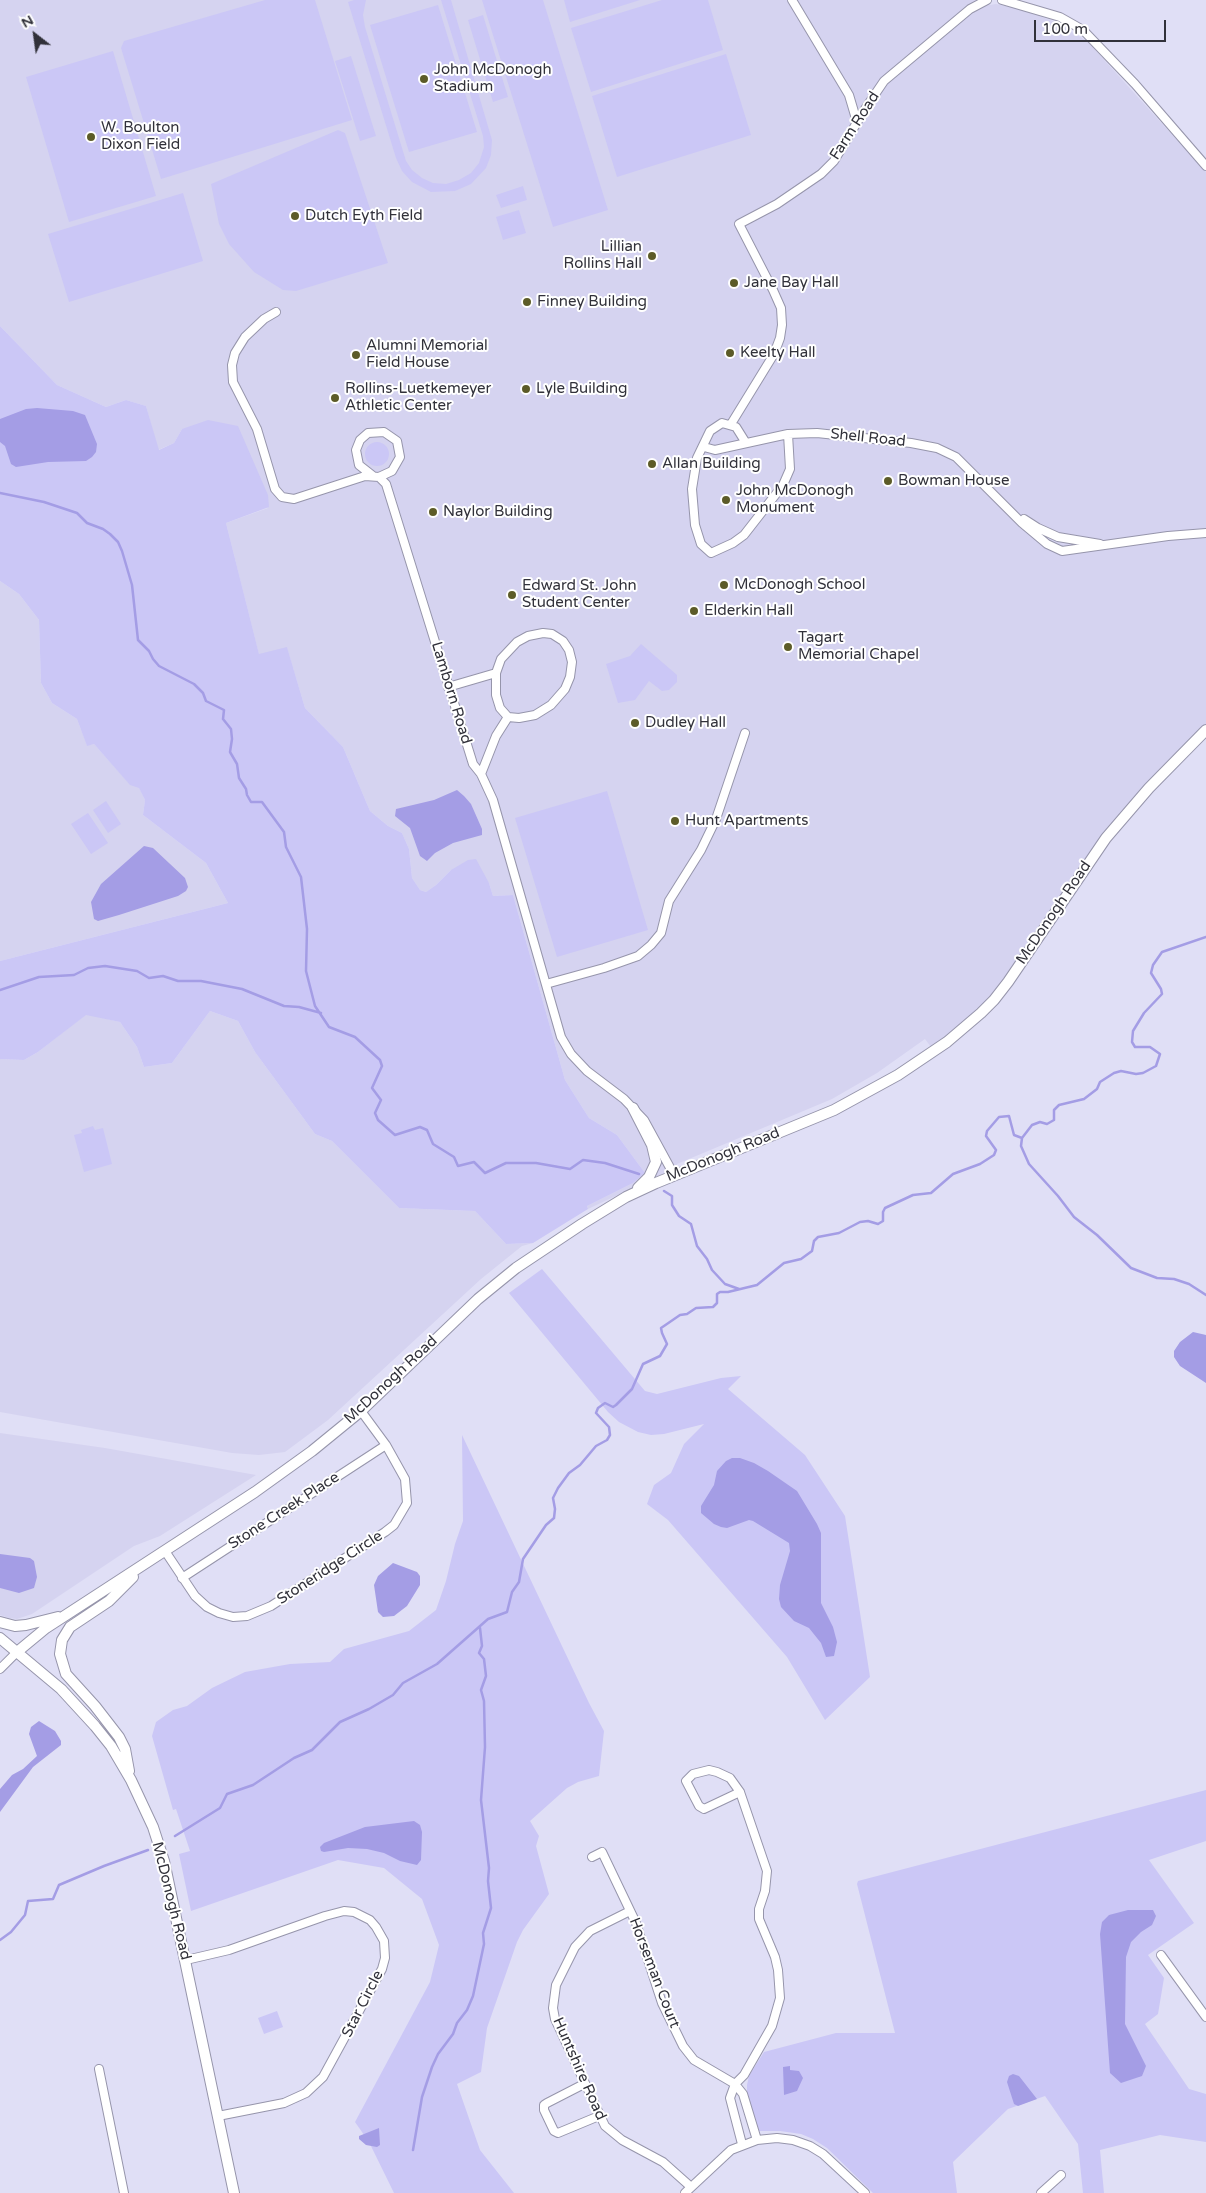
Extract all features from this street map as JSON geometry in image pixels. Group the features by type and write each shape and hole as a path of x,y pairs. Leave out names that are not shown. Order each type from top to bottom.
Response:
{"main road":[{"name":"McDonogh Road","path":"234,2193 186,1960 164,1861 153,1827 131,1780 110,1746 80,1707 39,1669 17,1652 40,1632 288,1469 361,1411 448,1327 497,1283 548,1246 626,1197 674,1175 811,1120 856,1099 906,1070 967,1026 1008,982 1106,838 1149,788 1206,730"},
{"path":"626,1197 649,1177 656,1162 652,1146 633,1108"},
{"path":"131,1780 125,1749 119,1737 95,1706 66,1674 60,1654 62,1640 70,1627 109,1601 146,1563"},
{"path":"0,1622 15,1626 26,1625 66,1615"},
{"path":"0,1638 17,1652"}],"street":[{"path":"792,0 849,95 857,122"},
{"name":"Farm Road","path":"731,424 774,354 780,338 782,325 781,308 739,224 777,204 821,174 834,161 884,82 970,9 987,0"},
{"path":"1002,0 1060,17 1083,30 1135,84 1206,166"},
{"path":"276,312 264,319 245,337 235,353 232,365 233,382 257,429 275,489 282,497 294,499 365,476 376,477 392,471 400,457 397,441 384,432 368,433 360,440 356,450 359,465 376,477"},
{"path":"746,443 736,427 731,424 722,423 716,425 710,431 695,466 692,489 696,534 701,544 711,552 733,543 744,535 783,484 790,469 788,434"},
{"name":"Shell Road","path":"704,447 715,450 788,434 825,434 937,448 956,457 1022,523 1054,549 1062,551 1184,534 1206,534"},
{"name":"Lamborn Road","path":"376,477 388,488 472,764 481,774 493,800 561,1037 571,1054 588,1071 633,1108 652,1131 674,1175"},
{"name":"Shell Road","path":"1010,510 1038,528 1058,537 1108,545"},
{"path":"543,633 552,634 563,642 569,650 572,662 570,677 562,694 551,705 535,715 520,718 508,717 502,712 497,701 495,682 501,659 508,650 528,636 543,633"},
{"path":"448,687 496,673"},
{"path":"481,774 496,736 508,717"},
{"path":"546,984 638,956 656,939 666,919 671,896 701,850 716,819 745,733"},
{"name":"Stoneridge Circle","path":"165,1551 195,1596 207,1607 232,1617 247,1616 271,1606 369,1542 394,1524 407,1503 405,1479 386,1445 361,1411"},
{"name":"Stone Creek Place","path":"182,1578 386,1445"},
{"path":"0,1669 17,1652"},
{"path":"740,1792 704,1809 699,1806 686,1781 689,1776 701,1772 717,1772 730,1778 740,1792 767,1871 765,1891 759,1909 759,1919 775,1957 780,1998 772,2026 744,2075 735,2084 730,2098 742,2144"},
{"name":"Horseman Court","path":"592,1857 602,1852 642,1938 662,2003 683,2046 694,2060 735,2084"},
{"name":"Star Circle","path":"186,1960 228,1950 344,1911 354,1912 370,1920 384,1941 385,1958 382,1969 324,2078 306,2093 290,2101 218,2116"},
{"name":"Huntshire Road","path":"630,1911 600,1924 583,1938 576,1947 556,1985 553,2002 555,2019 605,2126 612,2133 657,2158 688,2190"},
{"path":"1162,1955 1206,2017"},
{"path":"99,2069 124,2193"},
{"path":"584,2084 547,2103 544,2105 544,2110 554,2131 558,2134 599,2116"},
{"path":"735,2084 743,2094 757,2140"},
{"path":"688,2190 722,2156 742,2144 777,2138 793,2140 810,2146 836,2164 865,2193"},
{"path":"1041,2193 1061,2175"}],"shaded area":[{"name":"McDonogh School","path":"0,0 983,0 983,6 996,4 1019,9 1053,21 1087,41 1206,172 1206,724 1121,812 1076,871 1005,977 980,1008 949,1034 931,1047 925,1039 877,1073 832,1099 677,1164 677,1167 588,1209 587,1206 633,1183 645,1173 617,1135 589,1118 565,1080 513,895 493,896 489,883 451,870 426,892 420,890 412,878 409,849 402,833 388,826 370,811 343,747 305,708 287,648 259,655 226,523 268,508 182,429 174,443 158,450 146,406 126,400 106,407 57,385 0,326"},
{"path":"265,0 315,0 352,120 161,179 121,48 124,41"},
{"path":"366,0 363,15 365,27 406,161 412,170 422,178 433,183 446,184 459,180 471,173 479,163 484,147 483,136 441,0 451,0 492,140 491,155 486,168 471,184 455,191 431,192 412,182 402,171 396,158 348,2"},
{"path":"482,0 543,0 608,210 553,227"},
{"path":"564,0 640,0 570,22"},
{"path":"662,0 708,0 723,50 591,92 571,28"},
{"name":"John McDonogh Stadium","path":"438,5 477,132 409,152 370,25"},
{"path":"483,15 508,97 493,102 468,20"},
{"name":"W. Boulton Dixon Field","path":"113,51 156,196 69,222 26,77"},
{"path":"726,54 751,135 617,177 592,96"},
{"path":"351,56 376,136 360,141 335,61"},
{"name":"Dutch Eyth Field","path":"338,130 345,133 388,263 296,291 283,290 254,272 229,244 219,224 211,184"},
{"path":"523,186 527,200 501,208 496,195"},
{"path":"183,193 203,261 69,302 48,234"},
{"path":"519,210 526,233 503,240 496,217"},
{"path":"0,326 57,385 106,407 126,400 146,406 159,450 174,443 182,429 208,420 238,426 268,495 269,507 226,523 259,654 287,647 305,708 343,747 370,811 388,826 402,833 409,849 412,878 420,890 426,892 451,870 468,860 476,859 489,883 493,896 513,895 565,1080 589,1118 617,1135 645,1173 633,1183 587,1206 588,1209 533,1243 506,1244 475,1211 399,1208 332,1141 315,1134 255,1052 238,1021 210,1011 172,1063 144,1067 137,1047 120,1022 86,1015 38,1052 24,1060 0,1059 0,961 228,903 206,863 143,815 145,800 139,788 130,785 94,744 87,746 77,719 52,703 41,683 39,620 19,594 0,581"},
{"path":"26,409 73,411 85,415 97,444 96,452 92,457 86,461 48,462 16,467 11,464 5,446 0,442 0,419"},
{"path":"377,442 385,446 389,454 385,462 377,466 369,462 365,454 369,446"},
{"path":"0,581 19,594 39,620 41,683 52,703 77,719 87,745 94,744 130,784 139,787 145,800 143,815 206,863 228,903 0,961"},
{"path":"641,644 677,675 677,682 669,690 662,691 649,681 635,700 618,703 606,664 630,656"},
{"path":"457,790 471,804 482,829 482,835 453,843 435,853 427,861 420,856 410,828 395,816 396,809 434,800"},
{"path":"607,791 648,930 557,957 515,818"},
{"path":"106,801 121,824 108,833 93,810"},
{"path":"88,813 108,843 91,854 71,824"},
{"path":"144,846 153,848 185,878 188,887 186,891 178,896 119,915 98,921 94,919 91,902 101,884"},
{"path":"210,1011 238,1021 255,1052 315,1134 332,1141 399,1208 475,1211 506,1244 533,1243 522,1246 481,1279 328,1420 285,1452 259,1455 232,1453 0,1412 0,1059 24,1060 38,1052 86,1014 120,1022 137,1047 144,1067 172,1063"},
{"path":"93,1126 95,1130 103,1128 112,1164 84,1172 74,1135 82,1133 81,1130"},
{"path":"542,1269 645,1391 657,1394 721,1378 741,1376 728,1389 805,1455 845,1516 870,1677 825,1720 787,1657 668,1520 647,1504 654,1485 671,1473 684,1444 704,1424 664,1434 651,1435 638,1432 619,1422 608,1412 509,1293"},
{"path":"1193,1332 1206,1335 1206,1383 1180,1366 1174,1357 1174,1351 1180,1342"},
{"path":"0,1433 105,1448 256,1475 160,1536 134,1546 32,1614 17,1619 9,1618 0,1615"},
{"path":"462,1435 604,1731 599,1776 578,1782 567,1788 530,1821 539,1836 536,1846 549,1894 523,1930 517,1942 487,2028 481,2072 457,2084 480,2150 514,2193 394,2193 369,2142 355,2122 430,1982 439,1945 422,1899 384,1868 338,1860 191,1911 179,1854 190,1851 176,1809 173,1810 152,1736 156,1722 173,1710 187,1706 212,1688 245,1672 290,1664 330,1662 344,1649 409,1631 436,1610 463,1521"},
{"path":"732,1458 740,1458 754,1463 797,1491 817,1524 821,1533 821,1603 833,1627 837,1642 834,1656 826,1657 821,1643 809,1628 794,1621 781,1607 779,1599 780,1585 790,1551 789,1543 753,1521 749,1520 727,1528 714,1524 701,1513 701,1506 714,1485 717,1471 726,1461"},
{"path":"0,1554 30,1558 34,1561 37,1577 34,1588 19,1593 0,1588"},
{"path":"393,1563 417,1572 420,1576 420,1585 407,1606 394,1616 383,1617 378,1612 374,1585 378,1576"},
{"path":"39,1721 55,1731 61,1741 61,1745 33,1767 0,1812 0,1789 12,1775 23,1769 37,1756 29,1734 31,1727"},
{"path":"1206,1790 1206,1841 1149,1860 1194,1923 1148,1955 1164,1978 1158,2014 1145,2024 1189,2089 1206,2094 1206,2142 1160,2135 1100,2150 1104,2193 1083,2193 1078,2144 1045,2096 1008,2109 953,2162 957,2193 873,2193 827,2148 813,2139 801,2134 780,2131 757,2131 747,2094 747,2085 749,2076 764,2052 836,2033 895,2033 857,1884 858,1881"},
{"path":"414,1821 420,1825 422,1832 421,1860 417,1865 367,1849 348,1848 321,1851 320,1847 324,1843 365,1827"},
{"path":"1128,1910 1153,1910 1156,1916 1152,1925 1131,1942 1126,1957 1125,2024 1146,2066 1142,2076 1121,2083 1110,2073 1100,1934 1102,1922 1109,1915"},
{"path":"277,2011 283,2027 264,2034 258,2018"},
{"path":"790,2066 790,2070 799,2071 803,2078 797,2091 784,2095 783,2067"},
{"path":"1013,2074 1019,2076 1037,2099 1018,2106 1014,2104 1007,2082 1009,2076"},
{"path":"379,2128 380,2145 377,2147 366,2145 359,2139 359,2136"}],"waterway":[{"path":"0,493 44,502 77,513 87,523 110,534 118,542 122,551 132,585 138,640 149,651 159,666 194,684 203,693 206,701 224,710 223,719 231,729 230,752 237,764 239,778 251,802 262,802 284,832 286,847 301,877 307,929 306,971 315,1006 329,1027 355,1037 380,1060 382,1066 372,1088 381,1100 375,1113 378,1120 395,1135 420,1127 427,1130 433,1144 454,1157 458,1166 474,1162 485,1173 506,1163 536,1163 570,1169 583,1160 605,1163 639,1174"},
{"path":"175,1836 220,1808 227,1794 253,1785 294,1758 312,1750 340,1722 369,1709 393,1695 403,1683 437,1664 488,1619 507,1612 512,1592 519,1582 523,1559 546,1525 554,1518 553,1498 558,1488 569,1473 580,1465 596,1446 607,1440 610,1435 609,1427 596,1413 598,1408 605,1403 613,1407 616,1405 632,1389 643,1364 660,1356 667,1344 661,1328 680,1315 687,1314 696,1308 713,1307 717,1303 717,1294 720,1292 757,1285 784,1263 801,1259 812,1251 814,1241 818,1237 839,1233 860,1222 868,1221 878,1224 883,1221 885,1208 913,1195 931,1193 953,1174 980,1164 994,1155 996,1150 986,1136 987,1131 999,1117 1009,1116 1014,1135 1022,1138 1032,1125 1040,1122 1047,1124 1054,1120 1054,1110 1059,1105 1084,1099 1097,1089 1100,1082 1114,1073 1121,1071 1136,1074 1143,1073 1156,1066 1160,1054 1150,1047 1135,1047 1132,1042 1133,1031 1144,1013 1162,994 1151,973 1153,965 1162,952 1206,937"},
{"path":"0,990 39,977 74,975 88,968 105,966 137,971 149,978 163,976 178,981 201,981 242,989 284,1006 299,1007 321,1013"},
{"path":"1022,1138 1021,1146 1029,1164 1074,1217 1097,1235 1131,1268 1157,1278 1174,1279 1189,1284 1206,1295"},
{"path":"664,1191 672,1196 672,1205 679,1216 691,1224 697,1246 707,1259 712,1270 725,1284 739,1289"},
{"path":"413,2150 422,2097 432,2067 438,2054 453,2034 457,2023 467,2010 473,1996 484,1944 483,1933 491,1908 488,1881 489,1868 481,1800 485,1747 484,1701 481,1690 486,1676 484,1659 479,1653 482,1646 480,1628"},
{"path":"0,1940 11,1932 25,1915 28,1901 53,1899 59,1885 148,1850"}],"place":[{"name":"John McDonogh Stadium","path":"424,79"},
{"name":"W. Boulton Dixon Field","path":"91,137"},
{"name":"Dutch Eyth Field","path":"295,216"},
{"name":"Lillian Rollins Hall","path":"652,256"},
{"name":"Jane Bay Hall","path":"734,283"},
{"name":"Finney Building","path":"527,302"},
{"name":"Keelty Hall","path":"730,353"},
{"name":"Alumni Memorial Field House","path":"356,355"},
{"name":"Lyle Building","path":"526,389"},
{"name":"Rollins-Luetkemeyer Athletic Center","path":"335,398"},
{"name":"Allan Building","path":"652,464"},
{"name":"Bowman House","path":"888,481"},
{"name":"John McDonogh Monument","path":"726,500"},
{"name":"Naylor Building","path":"433,512"},
{"name":"McDonogh School","path":"724,585"},
{"name":"Edward St. John Student Center","path":"512,595"},
{"name":"Elderkin Hall","path":"694,611"},
{"name":"Tagart Memorial Chapel","path":"788,647"},
{"name":"Dudley Hall","path":"635,723"},
{"name":"Hunt Apartments","path":"675,821"}]}
